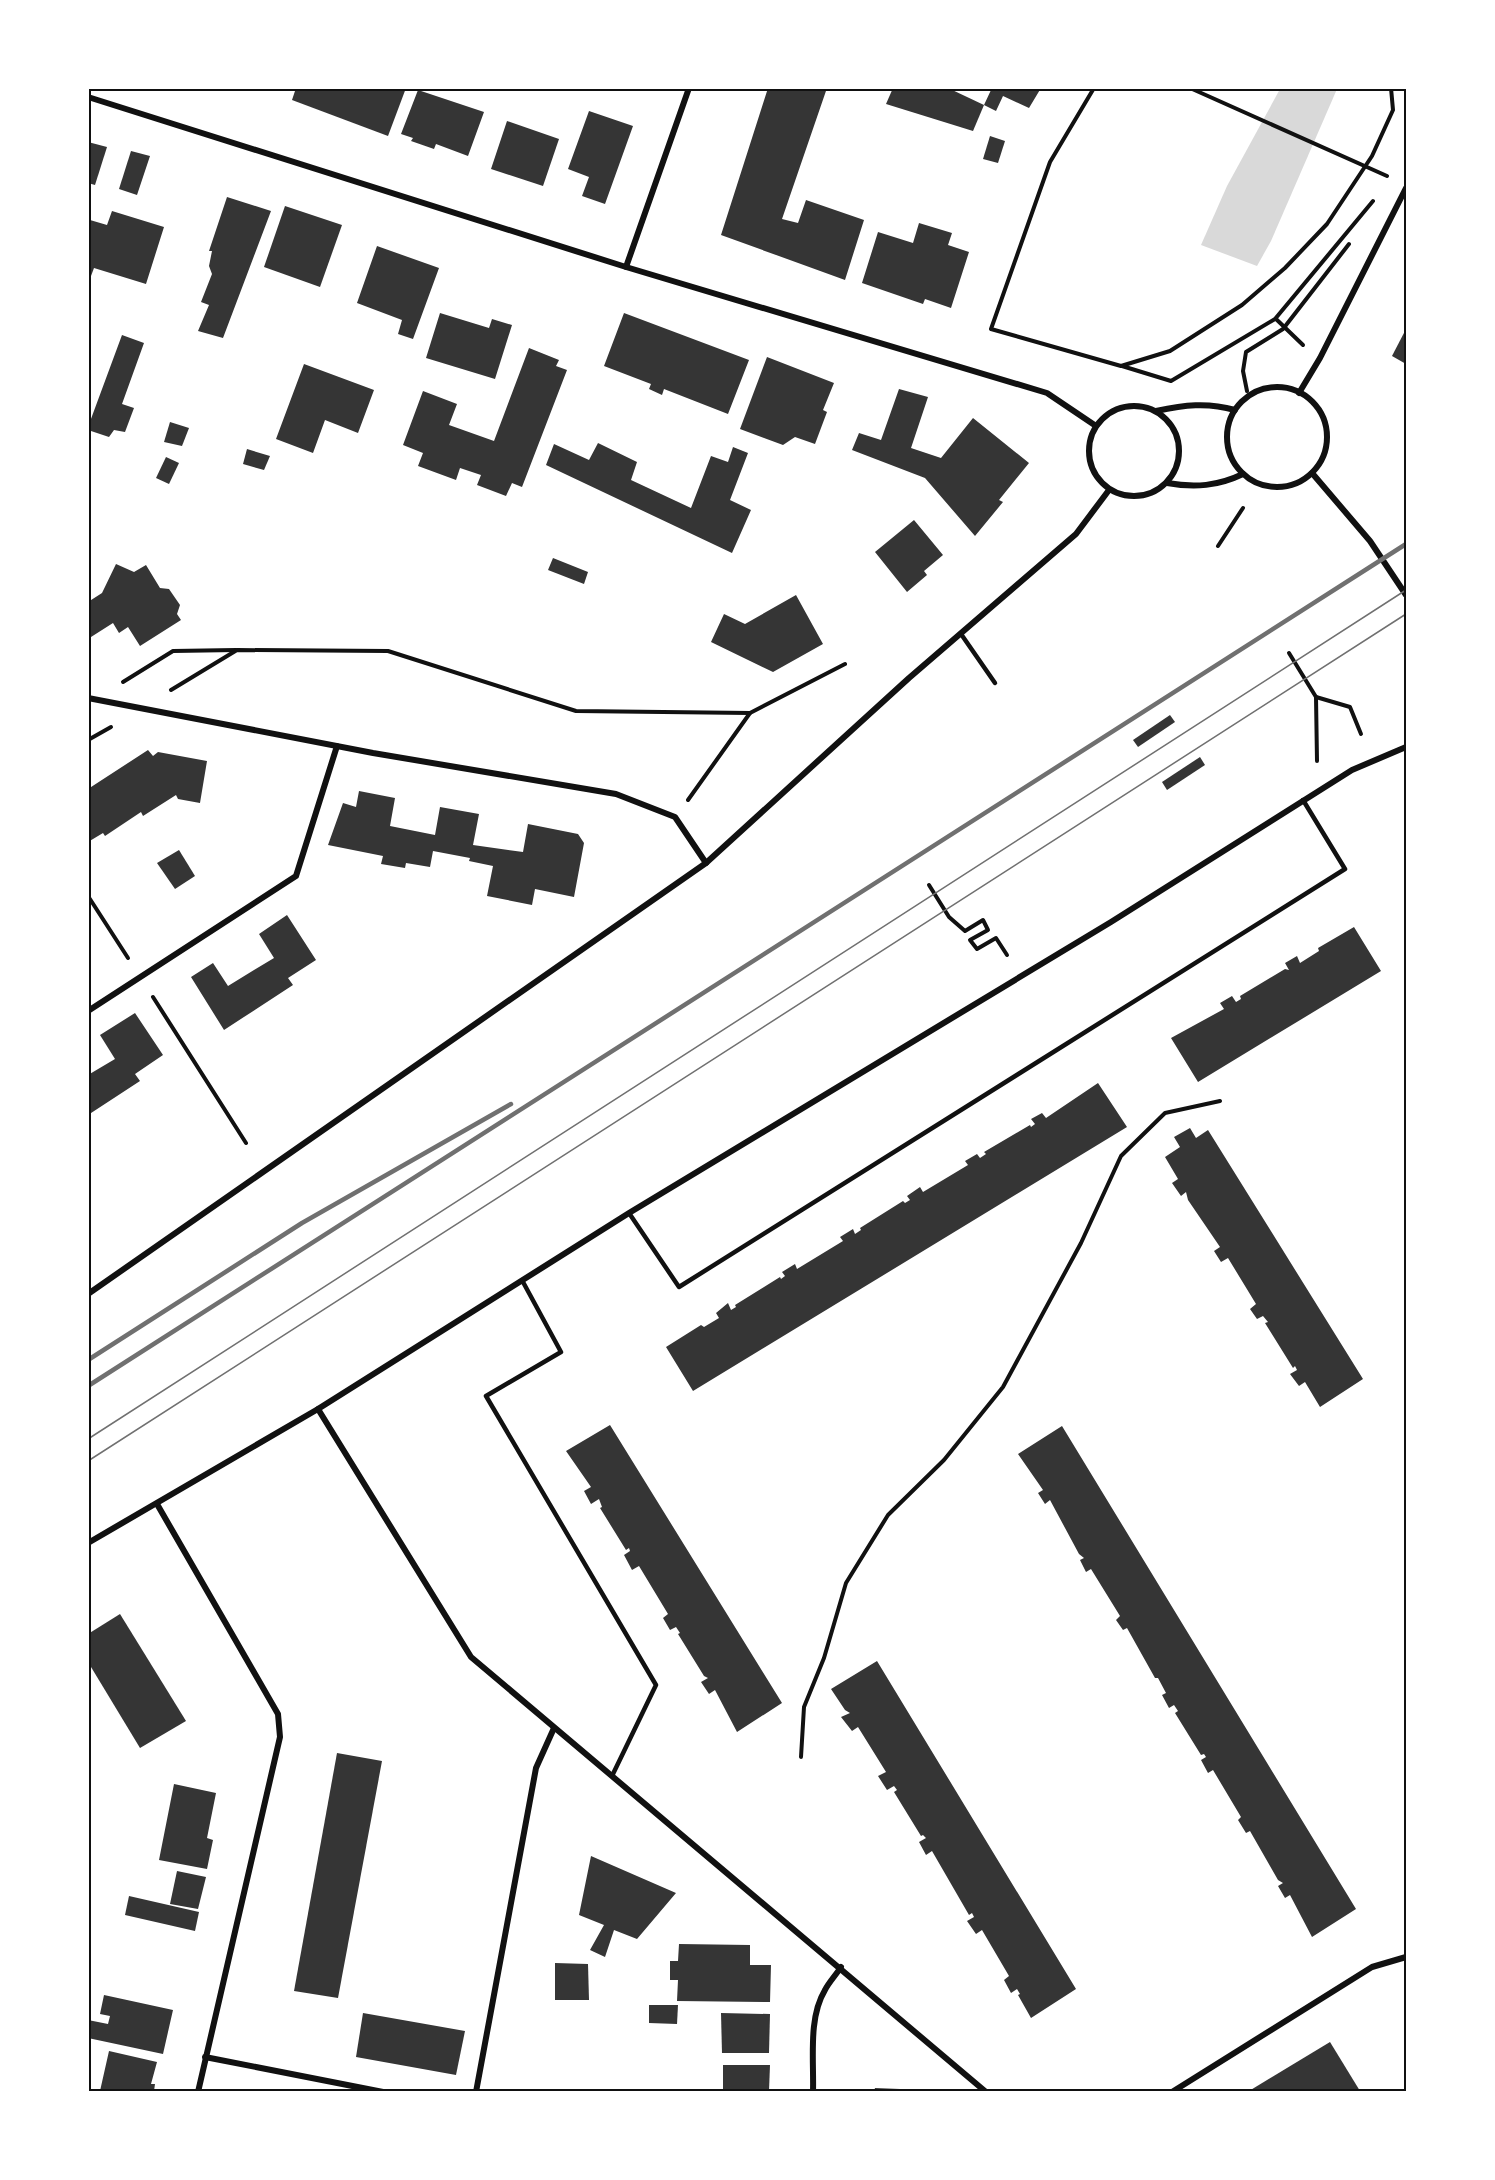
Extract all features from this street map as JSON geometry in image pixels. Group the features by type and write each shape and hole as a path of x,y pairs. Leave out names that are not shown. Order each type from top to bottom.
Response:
{"street":[{"path":"626,267 689,88"},
{"path":"88,97 626,267 1047,393 1096,426"},
{"path":"1299,393 1320,358 1407,188"},
{"path":"1286,388 1299,393 1316,408 1326,430 1323,453 1312,473 1299,482 1285,487 1270,487 1243,474 1234,464 1227,437 1235,410 1248,397 1260,390 1286,388"},
{"path":"1156,411 1184,405 1211,404 1235,410"},
{"path":"1144,407 1156,411 1167,420 1179,445 1179,459 1167,483 1154,493 1140,497 1123,496 1109,490 1100,482 1089,460 1088,448 1096,426 1117,409 1144,407"},
{"path":"1312,473 1370,541 1407,595"},
{"path":"1167,483 1186,487 1222,484 1243,474"},
{"path":"88,1294 706,864 961,634 1076,534 1109,490"},
{"path":"91,699 138,710 616,795 675,817 706,864"},
{"path":"88,1011 296,876 336,746"},
{"path":"88,1543 318,1409 471,1312 523,1282 628,1213 1111,922 1303,800 1371,760 1407,747"},
{"path":"318,1409 471,1657 986,2091"},
{"path":"157,1504 278,1714 280,1737 198,2091"},
{"path":"476,2091 536,1768 554,1728"},
{"path":"1172,2091 1372,1967 1407,1957"},
{"path":"813,2091 814,2036 818,2007 824,1991 841,1967"},
{"path":"205,2058 383,2091"}],"lane":[{"path":"961,634 995,683"},
{"path":"628,1213 679,1287 1345,868 1303,800"},
{"path":"523,1282 561,1352 486,1396 656,1685 612,1776"}],"path":[{"path":"1094,88 1050,162 991,329 1171,381 1275,319 1369,203 1378,199"},
{"path":"1190,88 1365,165"},
{"path":"1121,366 1170,351 1242,305 1285,268 1327,224 1365,165 1393,110 1391,88"},
{"path":"1248,397 1243,371 1246,352 1283,329 1354,237"},
{"path":"1275,319 1283,329 1320,358"},
{"path":"1218,546 1244,508"},
{"path":"138,710 237,650"},
{"path":"91,699 174,651 388,651 576,711 750,713"},
{"path":"1288,653 1316,697 1317,761"},
{"path":"675,817 750,713 845,664"},
{"path":"1316,697 1350,707 1361,734"},
{"path":"929,885 949,917 965,931 983,920 988,930 970,940 977,949 996,938 1007,955"},
{"path":"88,896 246,1143"},
{"path":"801,1757 804,1707 824,1658 846,1583 888,1515 945,1460 1003,1387 1081,1243 1122,1156 1165,1113 1220,1101"}],"shaded area":[{"path":"1280,89 1337,89 1271,241 1257,266 1201,245 1227,186"}],"building":[{"path":"296,88 406,88 388,136 292,100"},
{"path":"768,88 827,88 782,219 798,223 806,200 864,220 845,280 721,235"},
{"path":"893,88 948,88 984,105 973,131 886,104"},
{"path":"987,88 1041,88 1029,108 1003,96 996,111 984,105 991,90"},
{"path":"418,90 484,112 468,156 436,144 434,149 411,141 413,138 401,134"},
{"path":"589,111 633,126 605,204 582,196 589,177 568,169"},
{"path":"507,121 559,139 543,186 491,169"},
{"path":"990,136 1005,141 998,163 983,159"},
{"path":"88,142 107,147 95,185 88,183"},
{"path":"131,151 150,156 137,195 119,189"},
{"path":"227,197 271,211 223,338 198,331 209,305 201,302 212,274 209,266 212,251 209,251"},
{"path":"285,206 342,225 320,287 264,267"},
{"path":"112,211 164,227 146,284 94,268 88,284 90,220 107,225"},
{"path":"919,223 952,233 948,245 969,252 951,308 925,299 923,304 862,283 878,232 913,243"},
{"path":"377,246 439,268 413,339 398,334 402,320 357,303"},
{"path":"440,313 489,328 492,319 512,325 495,379 426,358"},
{"path":"624,313 749,360 728,414 664,389 662,395 649,389 651,384 604,366"},
{"path":"1406,329 1406,364 1392,356"},
{"path":"122,335 144,343 122,404 134,408 125,432 114,430 109,437 88,430 88,427"},
{"path":"529,348 559,360 556,366 567,370 522,487 512,483 506,496 477,485 481,475 460,468 456,480 418,466 423,453 403,445 423,391 457,404 449,425 494,441"},
{"path":"767,357 834,383 823,410 827,412 815,444 795,437 783,445 740,429"},
{"path":"304,364 374,390 358,433 325,420 313,453 276,439"},
{"path":"899,389 928,397 911,448 941,458 973,418 1029,463 999,500 1003,502 975,536 925,478 852,450 859,433 881,440"},
{"path":"170,422 189,428 182,446 164,442"},
{"path":"598,443 637,462 631,480 691,508 711,456 728,462 733,447 748,453 730,500 751,510 732,553 546,465 554,444 589,460"},
{"path":"247,449 270,456 264,470 243,464"},
{"path":"166,457 179,463 169,484 156,478"},
{"path":"914,520 943,555 924,571 927,575 907,592 875,552"},
{"path":"553,558 588,572 584,584 548,570"},
{"path":"116,564 134,572 146,565 160,588 169,589 180,605 177,614 181,620 140,646 128,627 119,633 113,623 91,637 88,632 88,602 102,593"},
{"path":"796,595 823,644 773,672 711,642 724,614 745,624"},
{"path":"1170,715 1175,722 1138,747 1133,740"},
{"path":"148,750 153,756 158,752 207,761 200,803 178,799 176,795 143,816 141,812 105,836 103,833 88,842 88,789"},
{"path":"1200,757 1205,765 1167,790 1162,782"},
{"path":"359,791 395,798 390,826 435,835 440,807 479,814 473,845 523,852 528,824 578,834 584,843 574,897 535,889 532,905 487,896 493,866 469,861 470,858 433,851 430,867 406,863 405,868 381,864 383,856 328,845 343,803 356,807"},
{"path":"179,850 195,876 175,889 157,863"},
{"path":"287,915 316,960 288,978 293,985 224,1030 191,977 213,963 228,986 274,958 259,934"},
{"path":"1354,927 1381,971 1198,1082 1171,1038 1224,1009 1220,1003 1232,996 1236,1002 1241,999 1240,996 1285,969 1289,970 1285,963 1297,956 1300,963 1319,951 1318,948"},
{"path":"135,1013 163,1055 135,1074 140,1081 88,1115 88,1075 115,1059 100,1035"},
{"path":"1098,1083 1127,1127 693,1391 666,1347 701,1325 704,1327 719,1318 716,1313 728,1303 731,1310 736,1307 735,1305 780,1277 781,1279 785,1276 782,1272 795,1264 797,1269 843,1241 840,1237 853,1229 855,1234 861,1230 860,1228 903,1201 905,1203 910,1200 907,1196 920,1187 923,1192 968,1165 965,1161 977,1154 980,1158 986,1154 984,1152 1030,1125 1031,1127 1035,1124 1031,1119 1042,1113 1046,1118"},
{"path":"1190,1128 1196,1138 1208,1130 1363,1379 1320,1407 1305,1382 1299,1386 1290,1374 1297,1370 1295,1366 1293,1368 1265,1323 1268,1322 1263,1316 1257,1319 1250,1309 1256,1304 1228,1258 1221,1262 1214,1251 1220,1247 1188,1200 1186,1192 1181,1196 1172,1183 1178,1179 1165,1157 1180,1147 1174,1137"},
{"path":"610,1425 782,1703 737,1732 715,1690 709,1694 701,1682 708,1678 704,1676 678,1634 680,1633 676,1627 670,1630 663,1618 668,1614 639,1566 632,1570 624,1555 630,1551 629,1548 626,1550 600,1508 602,1507 599,1499 591,1504 584,1491 591,1487 566,1451"},
{"path":"1062,1426 1356,1909 1312,1937 1290,1895 1285,1898 1278,1886 1283,1883 1278,1880 1250,1831 1246,1833 1238,1820 1241,1817 1213,1770 1208,1773 1201,1760 1206,1757 1204,1754 1201,1755 1175,1713 1178,1711 1174,1705 1169,1708 1162,1695 1166,1693 1158,1678 1155,1678 1127,1628 1123,1630 1116,1620 1120,1616 1091,1569 1086,1572 1080,1560 1084,1558 1079,1554 1050,1500 1045,1504 1038,1493 1043,1490 1018,1454"},
{"path":"120,1614 186,1721 140,1748 88,1662 88,1634"},
{"path":"877,1661 1076,1989 1031,2018 1017,1989 1011,1993 1004,1980 1009,1976 982,1930 976,1934 967,1921 974,1917 972,1913 969,1915 932,1851 926,1855 919,1842 926,1838 921,1836 894,1792 897,1790 894,1786 887,1790 878,1776 886,1772 858,1727 852,1731 841,1717 850,1713 845,1710 831,1689"},
{"path":"337,1753 382,1761 338,1998 294,1991"},
{"path":"174,1784 216,1793 207,1838 213,1840 207,1869 159,1860"},
{"path":"591,1856 676,1893 637,1939 614,1930 605,1957 590,1950 604,1925 579,1915"},
{"path":"177,1871 206,1877 198,1909 170,1904"},
{"path":"129,1896 199,1912 195,1931 125,1915"},
{"path":"679,1944 750,1945 750,1965 771,1965 770,2002 677,2001 678,1980 670,1980 670,1961 678,1961"},
{"path":"555,1963 588,1964 589,2000 555,2000"},
{"path":"104,1995 173,2010 163,2054 88,2038 88,2020 108,2024 110,2016 100,2014"},
{"path":"649,2005 678,2005 677,2024 649,2023"},
{"path":"363,2013 465,2031 456,2075 356,2057"},
{"path":"721,2013 770,2014 769,2053 722,2053"},
{"path":"1330,2042 1360,2091 1249,2091"},
{"path":"109,2051 157,2062 151,2084 155,2084 154,2091 100,2091"},
{"path":"723,2065 770,2065 769,2091 723,2091"},
{"path":"875,2088 900,2089 904,2091 874,2091"}],"tram line":[{"path":"88,1439 1406,590"},
{"path":"88,1461 1406,614"}],"railway":[{"path":"88,1386 1406,544"},
{"path":"88,1360 302,1223 511,1104"}]}
